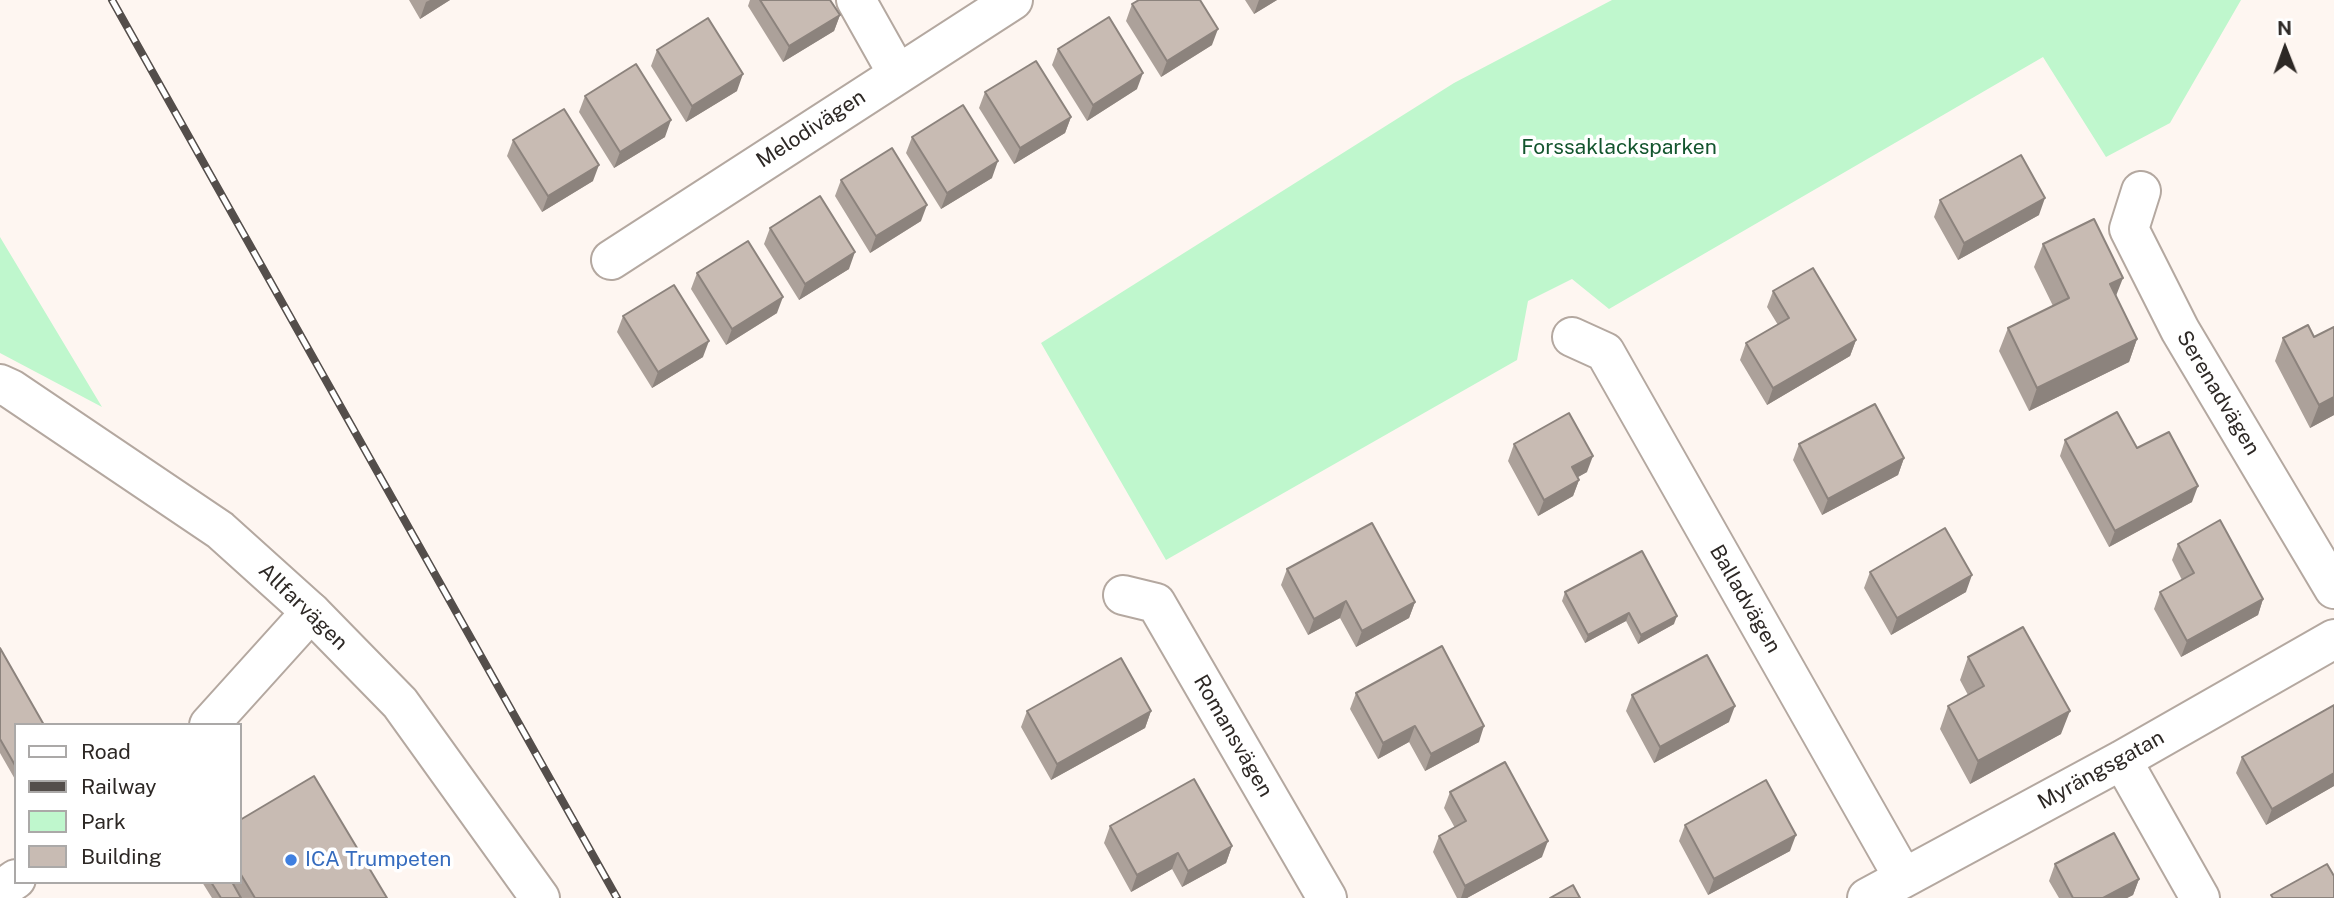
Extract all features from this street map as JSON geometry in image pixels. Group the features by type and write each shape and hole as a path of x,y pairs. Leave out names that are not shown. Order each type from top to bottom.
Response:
{"street":[{"path":"856,0 897,73"},
{"name":"Melodivägen","path":"611,260 1013,0"},
{"name":"Serenadvägen","path":"2141,191 2129,229 2180,330 2334,589"},
{"name":"Balladvägen","path":"1572,337 1605,352 1903,877"},
{"name":"Allfarvägen","path":"0,384 11,388 220,530 311,612 400,704 540,898"},
{"name":"Romansvägen","path":"1123,595 1156,603 1327,898"},
{"path":"211,723 311,612"},
{"name":"Myrängsgatan","path":"1867,898 2122,760 2334,639"},
{"path":"2122,760 2200,898"}],"green space":[{"name":"Forssaklacksparken","path":"1612,0 2241,0 2170,123 2106,157 2043,57 1609,309 1572,279 1528,301 1517,360 1166,560 1041,343 1454,83"},
{"path":"0,237 102,407 0,353"}],"building":[{"path":"760,0 830,0 840,15 789,46"},
{"path":"1139,0 1200,0 1218,29 1167,61 1132,4"},
{"path":"1109,17 1143,73 1093,105 1058,49"},
{"path":"708,18 743,74 692,106 657,50"},
{"path":"1036,61 1071,117 1020,148 985,92"},
{"path":"636,64 671,120 620,152 585,96"},
{"path":"963,105 998,161 947,193 912,137"},
{"path":"564,109 599,165 548,196 513,140"},
{"path":"892,148 927,205 876,236 841,180"},
{"path":"2021,155 2045,198 1964,243 1940,200"},
{"path":"820,196 855,252 805,284 770,228"},
{"path":"2094,219 2123,278 2110,284 2137,339 2037,388 2008,328 2069,298 2043,244"},
{"path":"748,241 783,297 732,329 697,273"},
{"path":"1813,268 1856,340 1773,388 1746,343 1789,318 1773,291"},
{"path":"674,285 709,341 658,372 623,316"},
{"path":"2308,325 2314,337 2334,327 2334,397 2319,405 2283,338"},
{"path":"1875,404 1904,458 1828,499 1799,444"},
{"path":"2117,412 2137,448 2169,432 2198,486 2115,531 2065,440"},
{"path":"1569,413 1593,456 1572,467 1579,480 1544,500 1514,444"},
{"path":"2220,520 2263,599 2187,641 2160,592 2194,573 2178,544"},
{"path":"1372,523 1415,602 1362,631 1346,601 1314,619 1287,569"},
{"path":"1945,528 1972,575 1897,618 1870,572"},
{"path":"1642,551 1677,616 1641,635 1629,613 1588,635 1565,592"},
{"path":"2023,627 2070,711 1978,761 1948,706 1984,686 1968,657"},
{"path":"1442,646 1484,726 1431,754 1415,726 1383,743 1356,693"},
{"path":"0,648 43,723 14,723 14,764 0,739"},
{"path":"1707,655 1735,706 1660,747 1632,695"},
{"path":"1121,658 1151,711 1057,764 1027,711"},
{"path":"2334,705 2334,773 2272,809 2242,757"},
{"path":"1505,762 1548,841 1465,886 1439,836 1466,821 1450,792"},
{"name":"ICA Trumpeten","path":"314,776 387,898 255,898 242,876 242,819"},
{"path":"1194,779 1232,846 1188,871 1178,853 1137,875 1110,826"},
{"path":"1766,780 1796,835 1714,879 1685,825"},
{"path":"2114,833 2139,879 2103,898 2073,898 2055,864"},
{"path":"2327,864 2334,876 2334,898 2273,898 2271,895"},
{"path":"212,884 233,884 241,898 221,898"},
{"path":"1573,885 1580,898 1550,898"}],"railway":[{"path":"112,0 617,898"}],"place":[{"name":"ICA Trumpeten","path":"291,860"}]}
